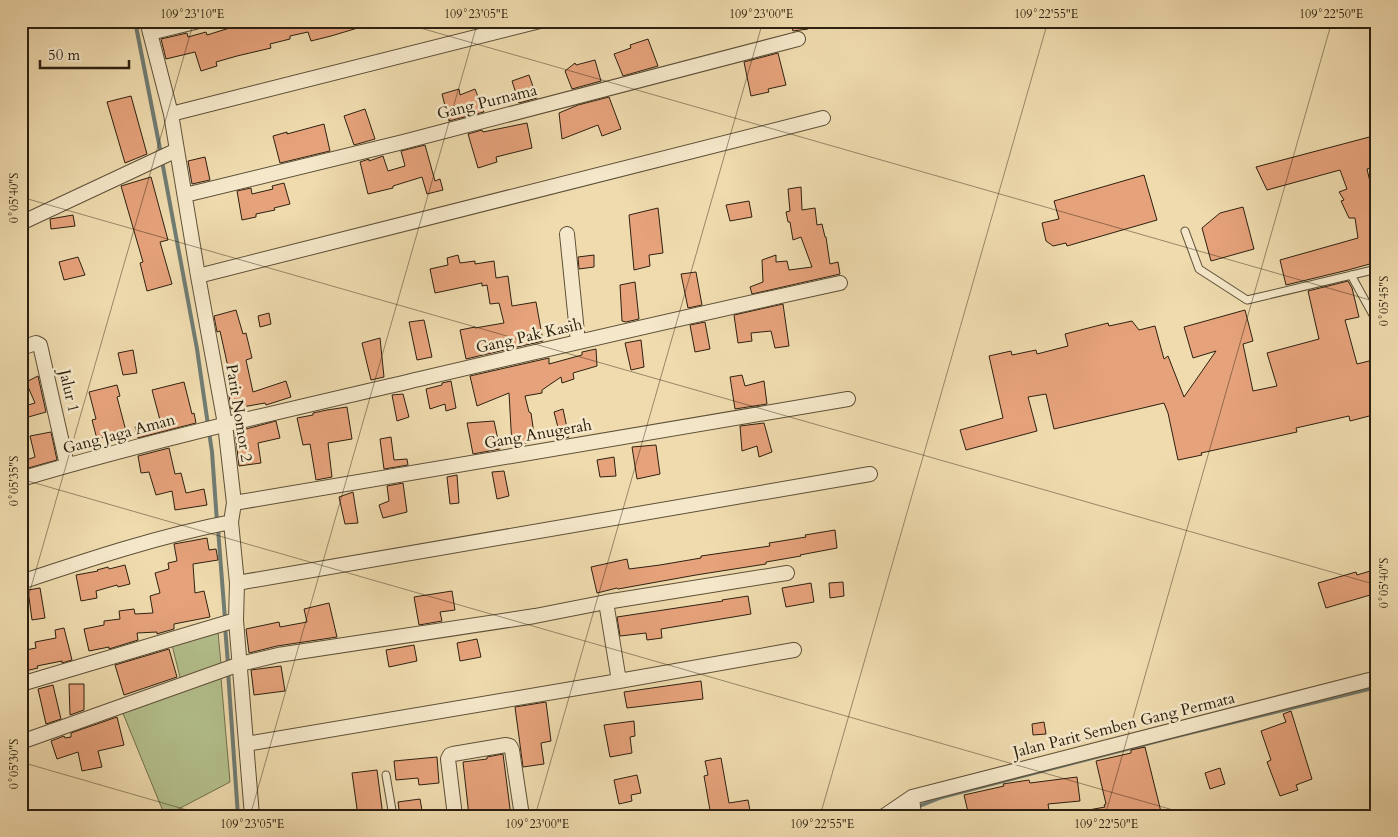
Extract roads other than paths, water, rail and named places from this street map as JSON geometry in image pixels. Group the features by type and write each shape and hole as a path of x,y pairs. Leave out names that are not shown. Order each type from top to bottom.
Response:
{"street":[{"path":"148,27 199,21"},
{"path":"170,114 540,21"},
{"name":"Parit Nomor 2","path":"148,27 170,114 167,155 184,195 225,424 234,503 231,522 237,583 236,620 252,816"},
{"name":"Gang Purnama","path":"184,195 403,142 798,40"},
{"path":"198,276 823,118"},
{"path":"21,223 167,155"},
{"path":"567,234 578,342"},
{"name":"Gang Pak Kasih","path":"225,424 840,283"},
{"name":"Jalur 1","path":"21,348 36,343 40,345 67,465"},
{"name":"Gang Anugerah","path":"234,503 848,399"},
{"name":"Gang Jaga Aman","path":"21,479 67,465 225,424"},
{"path":"237,583 870,474"},
{"path":"21,582 143,542 193,529 231,522"},
{"path":"21,742 240,664 278,655 534,616 606,602 787,573"},
{"path":"606,602 619,681"},
{"path":"21,684 236,620"},
{"path":"246,744 794,650"},
{"name":"Jalan Parit Semben Gang Permata","path":"884,816 912,797 1377,678"},
{"path":"455,816 448,759 450,755 506,745 510,746 512,750 522,816"},
{"path":"912,797 914,816"}],"lane":[{"path":"1185,231 1199,269 1247,300 1377,269"},
{"path":"1351,275 1377,322"},
{"path":"386,776 393,816"}],"waterway":[{"path":"135,21 161,154"},
{"path":"162,161 197,349 208,425"},
{"path":"209,432 217,522"},
{"path":"218,529 225,619"},
{"path":"225,626 228,664"},
{"path":"228,671 238,816"},
{"path":"917,807 942,797 1173,737 1377,687"},
{"path":"899,816 911,810"}]}
